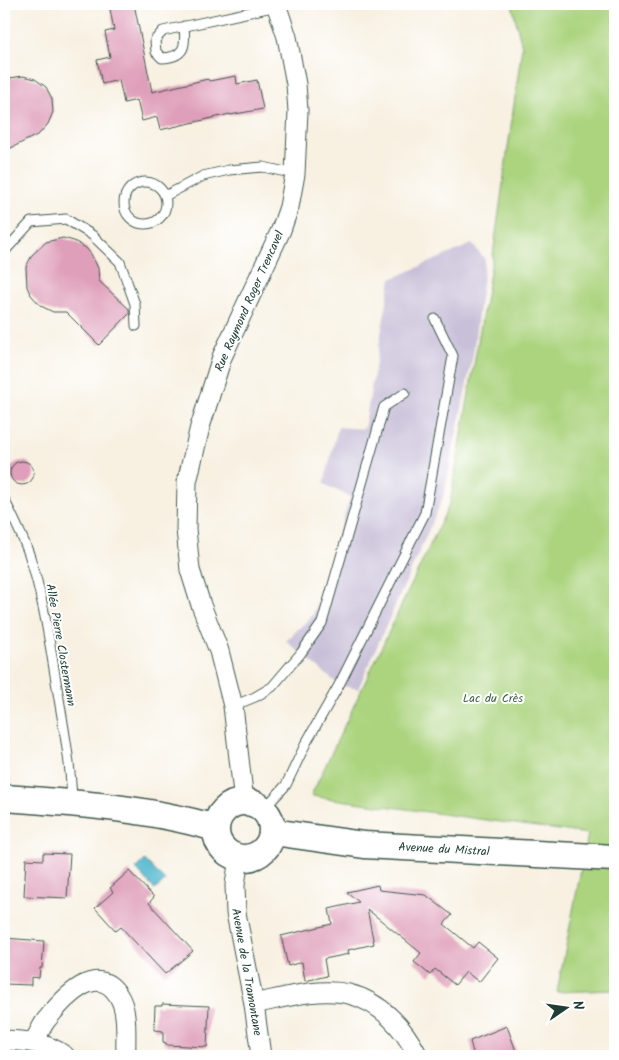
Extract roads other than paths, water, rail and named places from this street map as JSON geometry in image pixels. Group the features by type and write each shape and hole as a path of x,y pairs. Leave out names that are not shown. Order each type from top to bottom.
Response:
{"street":[{"name":"Rue Raymond Roger Trencavel","path":"260,814 219,651 190,570 186,529 187,482 200,427 222,356 281,230 289,207 295,174 298,126 296,84 287,37 276,5"},
{"path":"4,798 72,802 180,818 216,828"},
{"path":"228,806 260,814 270,842 265,849 258,855 249,858 240,858 224,851 216,836 216,828 222,812 228,806"},
{"name":"Avenue du Mistral","path":"260,814 364,845 615,858"},
{"name":"Avenue de la Tramontane","path":"240,858 235,885 236,913 254,1004 261,1056"},
{"path":"34,1041 47,1019 75,990 87,983 98,981 110,986 119,995 125,1025 126,1056"},
{"path":"254,1004 324,992 349,994 376,1005 398,1024 418,1056"},
{"path":"4,1040 34,1041 56,1049 65,1056"}],"lane":[{"path":"184,26 276,5"},
{"path":"166,196 203,176 229,170 263,167 295,174"},
{"path":"144,181 158,185 166,196 165,211 156,221 149,224 134,222 129,217 123,204 127,191 138,182 144,181"},
{"path":"4,252 31,222 66,219 92,235 120,262 135,304 136,326"},
{"path":"260,814 286,785 306,742 339,685 425,512 453,356 435,319"},
{"path":"233,706 255,698 272,687 301,653 322,623 384,407 405,393"},
{"name":"Allée Pierre Clostermann","path":"4,499 18,526 41,594 72,782 72,802"}],"water":[{"path":"145,860 165,881 155,890 136,869"}],"park label":[{"name":"Lac du Crès","path":"493,698"}]}
